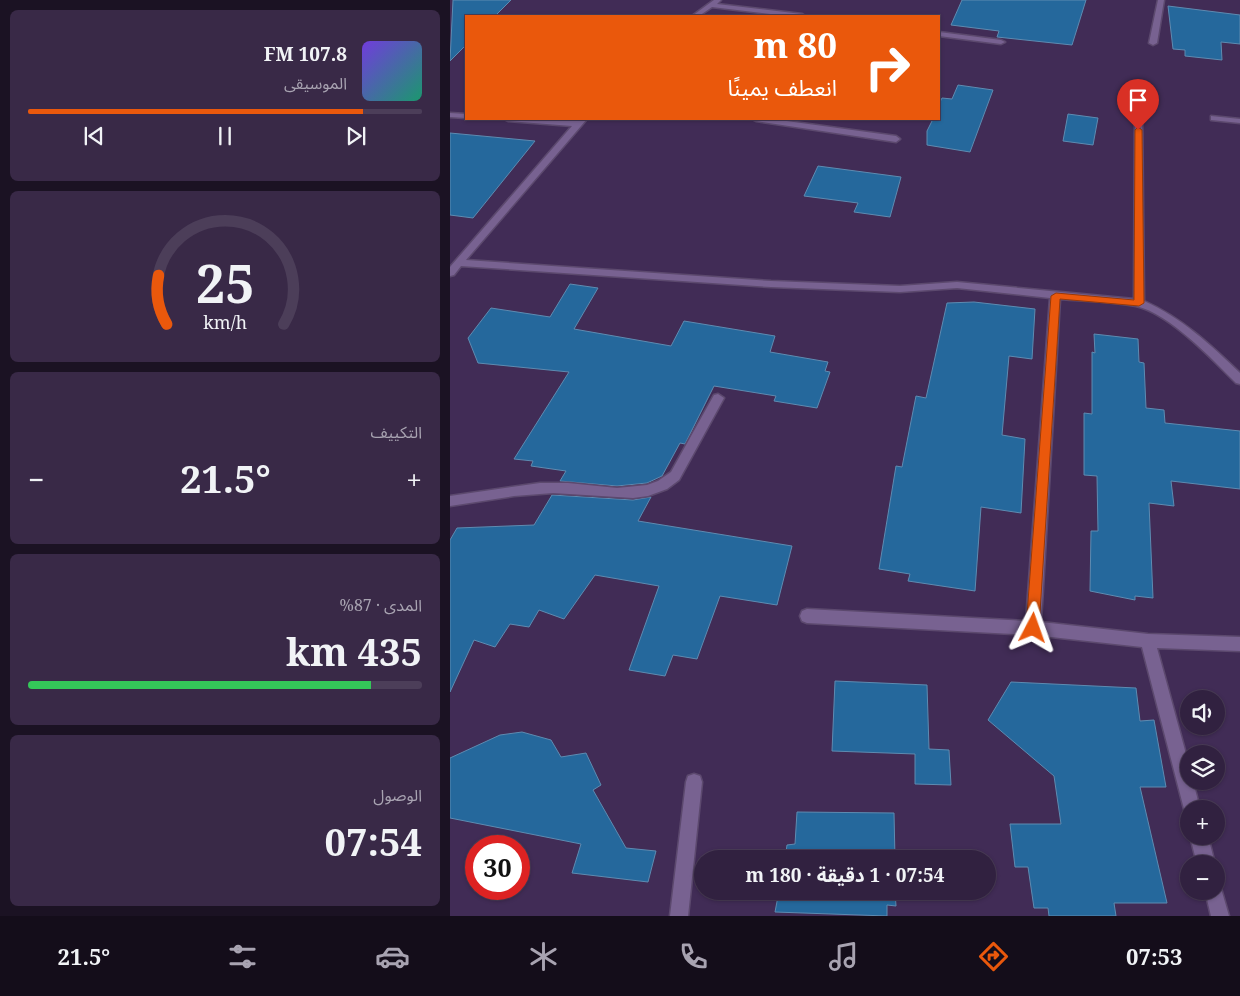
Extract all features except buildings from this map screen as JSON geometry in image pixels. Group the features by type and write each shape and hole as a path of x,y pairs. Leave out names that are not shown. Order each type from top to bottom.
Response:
{"street":[{"path":"1153,43 1162,0"},
{"path":"696,15 715,2 796,15"},
{"path":"940,34 1001,42"},
{"path":"1138,110 1139,303"},
{"path":"450,115 465,116"},
{"path":"1214,118 1240,122"},
{"path":"544,120 581,121"},
{"path":"763,120 896,139"},
{"path":"450,274 581,121"},
{"path":"458,263 771,284 900,289 958,285 1139,303 1158,311 1185,329 1240,380"},
{"path":"1033,628 1056,296"},
{"path":"450,501 552,488 634,493 652,490 668,483 676,476 718,398"},
{"path":"807,616 1033,628 1148,641 1240,644"},
{"path":"1148,641 1190,800"},
{"path":"679,916 694,782"},
{"path":"1216,900 1220,916"}],"route":[{"path":"1033,628 1056,296 1139,303 1138,130"}]}
